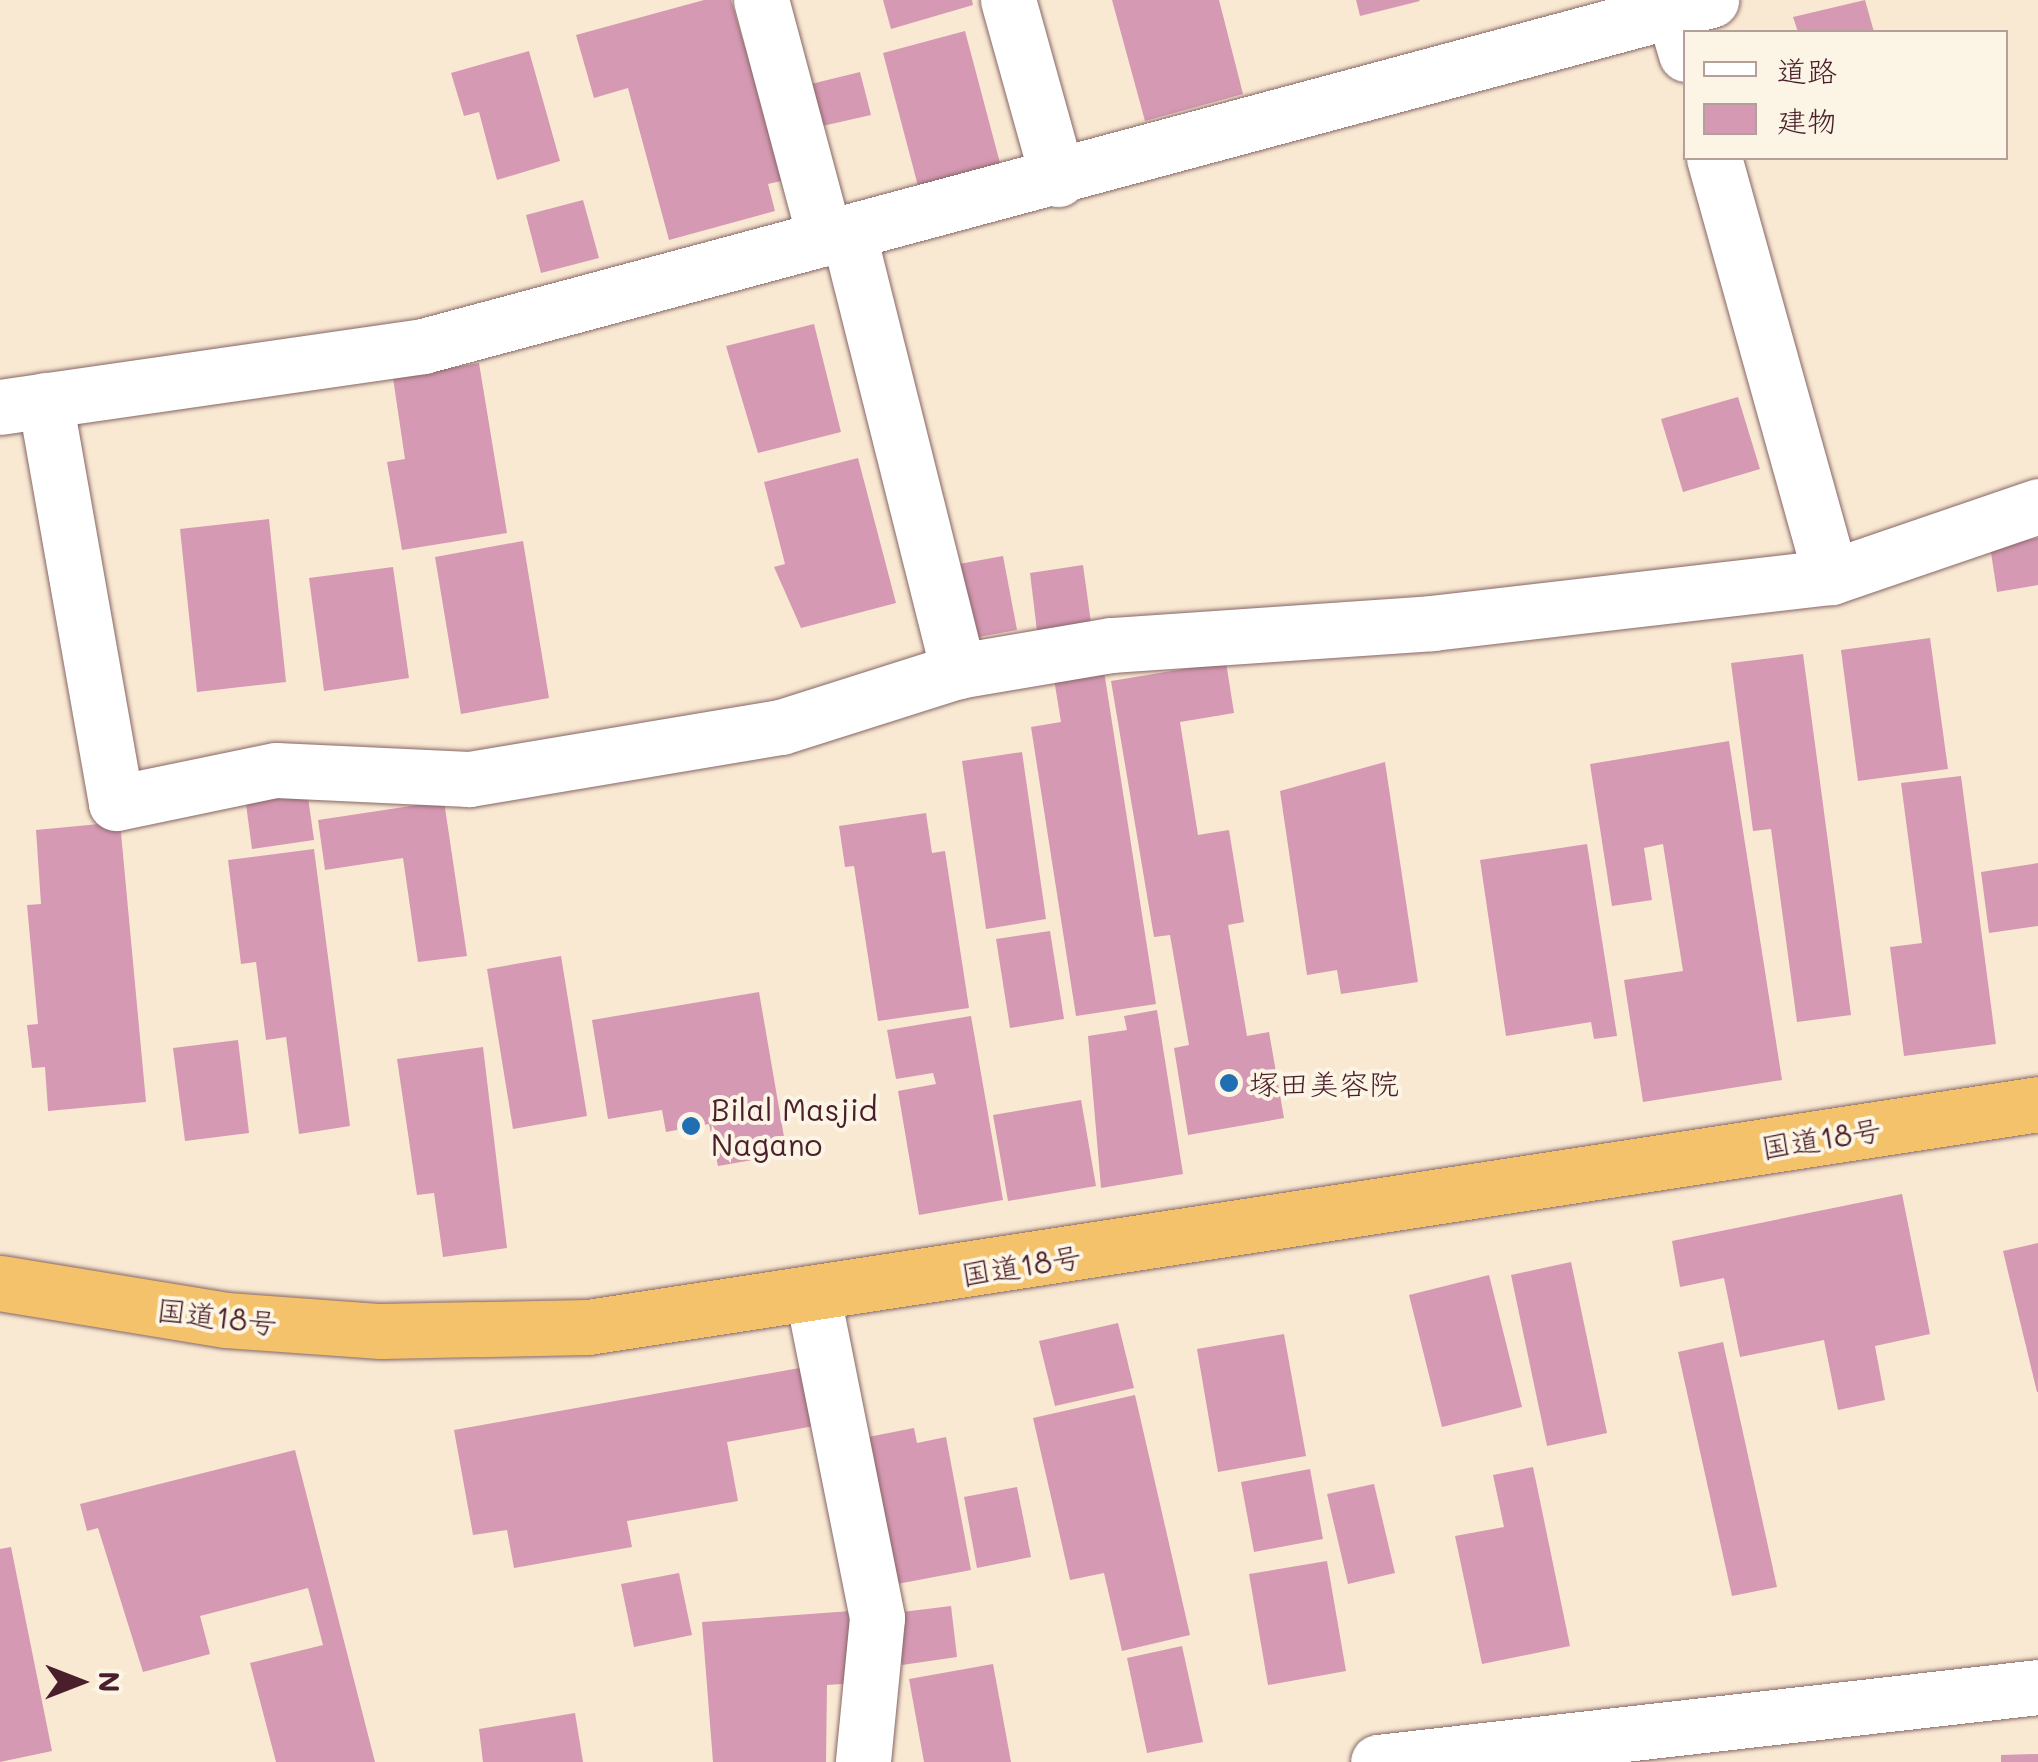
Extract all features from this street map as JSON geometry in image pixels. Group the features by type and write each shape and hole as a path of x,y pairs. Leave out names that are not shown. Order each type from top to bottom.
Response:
{"highway":[{"name":"国道18号","path":"0,1284 226,1320 381,1331 588,1327 813,1297 2038,1104"}],"street":[{"path":"761,0 837,235 958,671"},
{"path":"1008,0 1058,178"},
{"path":"1690,21 1058,178 423,346 22,404 116,803 276,770 469,780 781,727 958,671 1112,645 1432,623 1831,576 2038,506"},
{"path":"1715,160 1831,576"},
{"path":"813,1297 877,1618 862,1762"},
{"path":"1378,1762 2038,1687"}],"building":[{"path":"704,0 731,0 745,47 753,44 790,179 768,184 775,211 669,240 628,88 594,98 576,35"},
{"path":"883,0 972,0 973,5 891,29"},
{"path":"1112,0 1219,0 1243,94 1145,121"},
{"path":"1356,0 1419,0 1420,1 1360,16"},
{"path":"1865,0 1873,30 1797,30 1793,17"},
{"path":"965,31 1000,163 918,186 883,53"},
{"path":"529,51 560,161 497,180 479,112 464,116 451,73"},
{"path":"860,72 871,115 818,127 807,85"},
{"path":"583,200 599,258 541,273 526,215"},
{"path":"814,324 841,432 758,453 726,346"},
{"path":"479,363 507,533 402,550 387,462 405,459 393,378"},
{"path":"1738,397 1760,469 1683,492 1661,419"},
{"path":"858,458 896,603 801,628 774,567 785,564 764,482"},
{"path":"269,519 286,682 197,692 180,529"},
{"path":"2038,538 2038,585 1997,592 1990,546"},
{"path":"523,541 549,698 461,714 435,557"},
{"path":"1003,556 1017,630 973,638 959,564"},
{"path":"1083,565 1091,623 1037,631 1030,573"},
{"path":"393,567 409,678 324,691 309,578"},
{"path":"1930,638 1948,769 1858,781 1841,650"},
{"path":"1803,654 1851,1015 1797,1022 1771,829 1753,831 1731,663"},
{"path":"1226,662 1234,713 1180,722 1198,835 1229,830 1244,922 1228,925 1247,1036 1269,1032 1284,1118 1188,1135 1174,1048 1189,1045 1170,935 1154,937 1111,681"},
{"path":"1104,671 1156,1004 1076,1016 1031,727 1061,722 1054,679"},
{"path":"1729,741 1782,1080 1643,1102 1624,980 1683,971 1663,844 1644,848 1652,900 1612,906 1590,764"},
{"path":"1022,752 1046,919 986,929 962,761"},
{"path":"1385,762 1418,982 1341,994 1337,970 1307,975 1280,791"},
{"path":"1961,776 1996,1044 1904,1056 1890,947 1922,943 1901,783"},
{"path":"307,790 314,840 252,849 245,797"},
{"path":"444,801 467,956 418,962 403,858 325,870 318,820"},
{"path":"926,813 932,853 945,851 969,1008 878,1021 854,866 845,867 839,826"},
{"path":"120,822 146,1102 48,1111 45,1067 32,1068 27,1025 38,1024 27,905 41,904 36,830"},
{"path":"1587,844 1617,1036 1594,1039 1591,1022 1506,1036 1480,860"},
{"path":"314,849 350,1126 299,1134 286,1037 266,1040 256,962 241,964 228,860"},
{"path":"2038,863 2038,926 1989,933 1981,872"},
{"path":"1050,931 1064,1019 1010,1028 996,939"},
{"path":"561,956 587,1116 513,1129 487,969"},
{"path":"759,992 787,1154 718,1166 709,1124 666,1132 662,1110 608,1119 592,1020"},
{"path":"1157,1010 1183,1174 1101,1188 1088,1036 1127,1030 1124,1016"},
{"path":"971,1016 1003,1200 919,1215 898,1091 936,1084 933,1073 896,1079 887,1030"},
{"path":"238,1040 249,1133 185,1141 173,1048"},
{"path":"483,1047 507,1248 443,1257 434,1193 417,1195 397,1059"},
{"path":"1081,1100 1096,1186 1008,1201 993,1115"},
{"path":"1902,1194 1930,1334 1875,1346 1885,1400 1838,1410 1824,1340 1740,1357 1724,1278 1680,1287 1672,1241"},
{"path":"2038,1243 2038,1392 2037,1392 2003,1251"},
{"path":"1571,1262 1607,1433 1547,1446 1511,1275"},
{"path":"1489,1275 1522,1407 1442,1427 1409,1295"},
{"path":"1118,1323 1134,1388 1055,1406 1039,1341"},
{"path":"1284,1334 1306,1456 1218,1472 1197,1349"},
{"path":"1723,1342 1777,1587 1732,1596 1678,1352"},
{"path":"816,1365 825,1424 727,1442 738,1501 627,1521 632,1547 514,1568 507,1530 473,1535 454,1430"},
{"path":"1135,1395 1190,1635 1122,1651 1104,1573 1070,1580 1033,1418"},
{"path":"914,1428 917,1443 946,1437 971,1570 892,1585 858,1439"},
{"path":"295,1450 375,1762 276,1762 250,1663 323,1645 308,1588 200,1616 210,1654 143,1672 98,1528 87,1531 80,1504"},
{"path":"1533,1467 1570,1646 1482,1664 1455,1536 1504,1527 1493,1475"},
{"path":"1310,1469 1323,1539 1254,1552 1241,1482"},
{"path":"1374,1484 1395,1573 1348,1584 1327,1494"},
{"path":"1017,1487 1031,1557 977,1568 964,1497"},
{"path":"11,1547 52,1751 0,1762 0,1549"},
{"path":"1327,1561 1346,1671 1268,1685 1249,1574"},
{"path":"679,1573 692,1635 634,1647 621,1584"},
{"path":"951,1606 957,1657 902,1665 894,1613"},
{"path":"851,1611 857,1683 827,1685 826,1762 713,1762 702,1622"},
{"path":"1182,1646 1203,1742 1147,1753 1127,1658"},
{"path":"993,1664 1011,1762 924,1762 909,1679"},
{"path":"575,1713 583,1762 483,1762 479,1729"},
{"path":"2038,1754 2038,1762 2001,1762 2001,1755"}],"place":[{"name":"塚田美容院","path":"1229,1083"},
{"name":"Bilal Masjid Nagano","path":"691,1126"}]}
